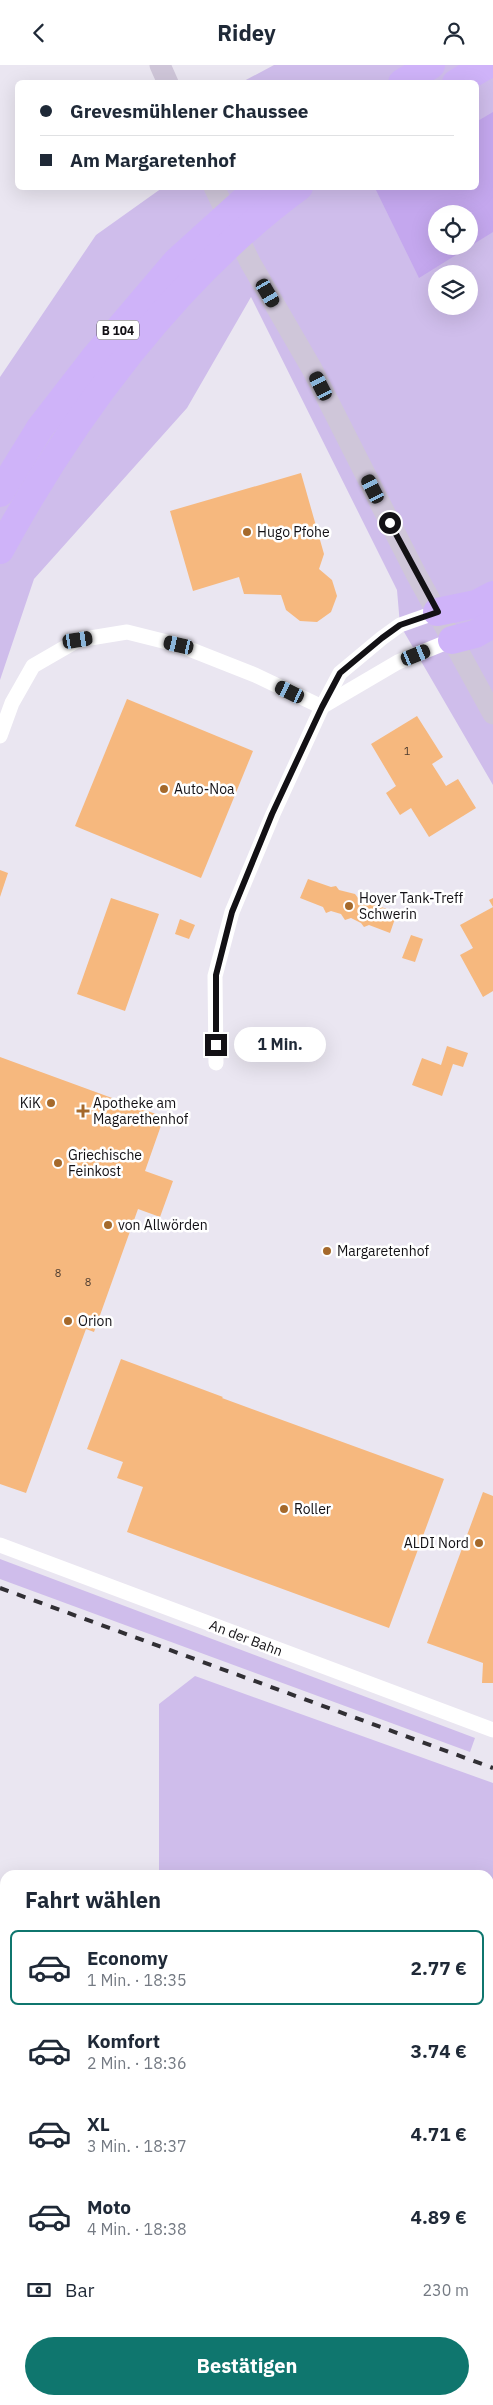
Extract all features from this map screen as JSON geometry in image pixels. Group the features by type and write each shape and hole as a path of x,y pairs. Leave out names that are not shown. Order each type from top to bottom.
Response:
{"highway":[{"path":"461,80 487,65"},
{"name":"B 104","path":"0,493 40,428 95,357 176,262 256,190"},
{"name":"B 104","path":"0,550 29,497 110,378 183,292 269,209 295,190"},
{"path":"438,612 476,604 493,595"},
{"path":"452,640 475,634 493,623"}],"street":[{"path":"160,65 167,80"},
{"path":"215,190 250,262 312,369 452,640 493,714"},
{"path":"216,1063 216,975 232,912 272,814 322,707 340,673 382,638 400,625 438,612"},
{"path":"0,736 12,703 33,666 78,640 127,632 179,645 255,675 322,707"},
{"path":"322,707 398,662 452,640"},
{"name":"An der Bahn","path":"0,1545 493,1730"}],"shaded area":[{"path":"274,65 493,65 493,785 400,625 397,590 251,297 187,408 34,579 0,680 0,377 96,235 159,190 479,190 479,80 246,80"},
{"path":"493,112 493,232 478,241 478,205 428,205 428,255 456,255 440,265 428,265 428,272 419,278 376,190 479,190 479,120"},
{"path":"0,1559 475,1738 470,1752 0,1579"},
{"path":"195,1676 493,1783 493,1870 159,1870 159,1704"}],"building":[{"name":"Hugo Pfohe","path":"301,473 324,554 319,569 332,580 337,596 331,612 317,622 300,621 286,610 281,595 244,594 239,577 193,591 170,511"},
{"name":"Auto-Noa","path":"127,699 253,751 201,878 75,826"},
{"path":"417,716 443,757 432,764 446,786 458,779 476,808 429,837 411,808 400,815 386,793 396,786 371,744"},
{"path":"0,870 8,873 0,897"},
{"name":"Hoyer Tank-Treff Schwerin","path":"308,879 331,887 336,886 339,890 355,894 358,898 374,902 376,905 397,913 390,933 369,925 364,927 361,923 351,918 345,920 341,914 331,911 326,913 323,907 300,898"},
{"path":"111,898 159,914 125,1011 77,994"},
{"path":"493,898 493,907 489,900"},
{"path":"493,907 493,991 483,997 460,955 473,948 460,925"},
{"path":"180,919 195,925 189,939 175,934"},
{"path":"411,935 423,939 415,962 402,958"},
{"path":"447,1046 468,1053 463,1067 453,1064 442,1096 412,1085 422,1058 441,1065"},
{"path":"0,1057 164,1117 145,1171 173,1181 160,1217 138,1209 94,1332 86,1329 26,1493 0,1484"},
{"name":"Roller","path":"121,1359 444,1479 389,1628 127,1532 143,1487 117,1478 123,1462 87,1449"},
{"path":"483,1492 493,1496 493,1683 482,1683 483,1663 427,1643"}],"railway":[{"path":"0,1588 493,1768"}],"place":[{"name":"Hugo Pfohe","path":"247,532"},
{"name":"Auto-Noa","path":"164,789"},
{"name":"Hoyer Tank-Treff Schwerin","path":"349,906"},
{"name":"KiK","path":"51,1103"},
{"name":"Apotheke am Magarethenhof","path":"83,1111"},
{"name":"Griechische Feinkost","path":"58,1163"},
{"name":"von Allwörden","path":"108,1225"},
{"name":"Margaretenhof","path":"327,1251"},
{"name":"Orion","path":"68,1321"},
{"name":"Roller","path":"284,1509"},
{"name":"ALDI Nord","path":"479,1543"}],"route":[{"path":"216,1045 216,975 232,912 272,814 322,707 340,673 382,638 400,625 438,612 390,523"}]}
